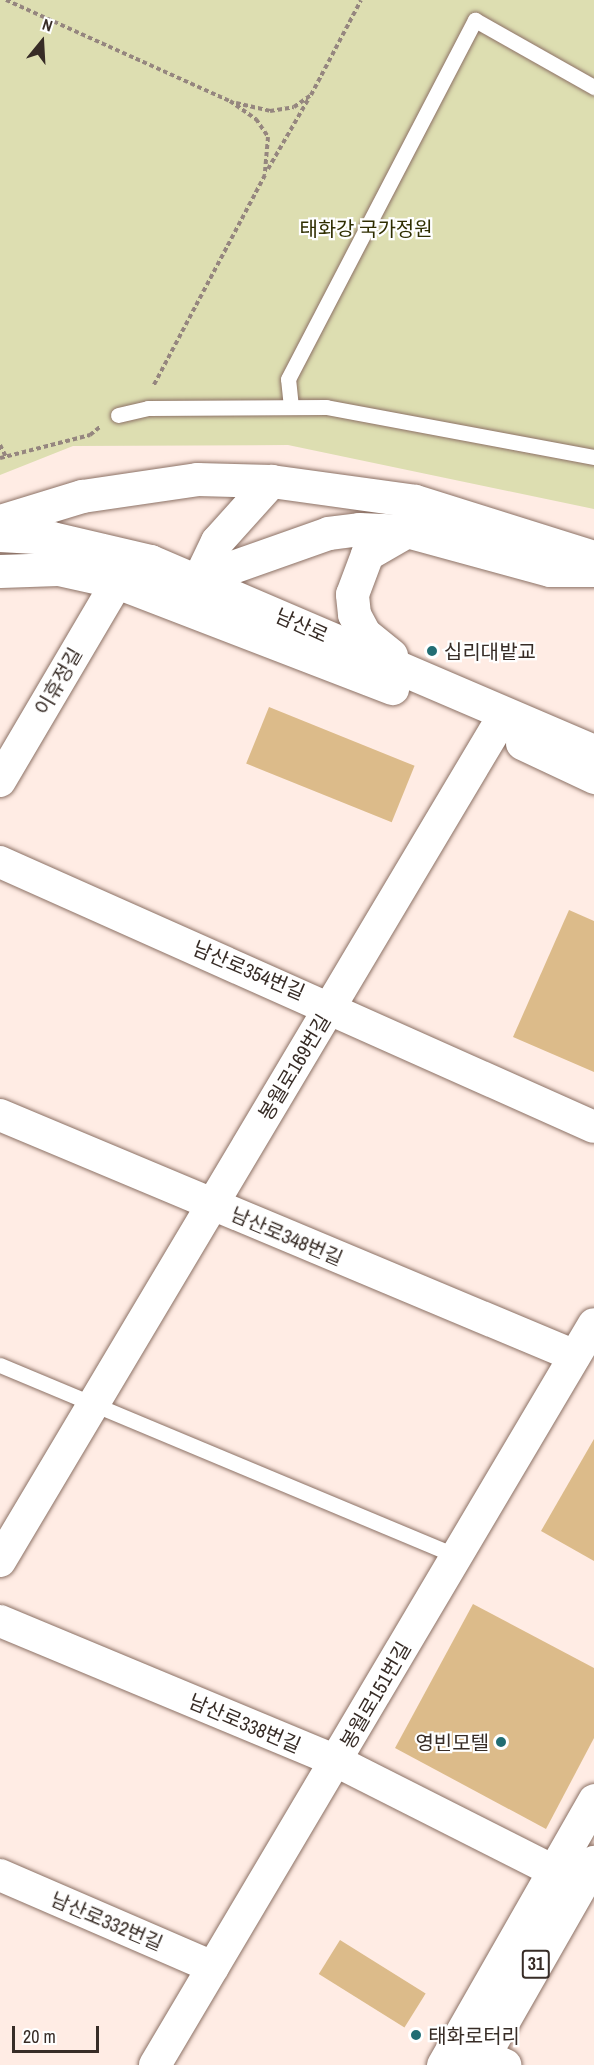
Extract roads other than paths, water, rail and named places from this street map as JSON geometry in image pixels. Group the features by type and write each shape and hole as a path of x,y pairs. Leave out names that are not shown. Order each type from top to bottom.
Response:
{"main road":[{"path":"0,521 82,496 197,479 271,481 415,501 594,557"},
{"path":"207,614 193,598 196,579 217,541 271,481"},
{"path":"407,531 383,540 367,554 356,571 354,614 364,633 432,682"},
{"path":"128,586 163,592 328,533 407,531 550,570 594,570"},
{"name":"남산로","path":"0,535 63,541 150,561 594,751"},
{"name":"남산로","path":"0,571 58,569 128,586 207,614 495,730 594,777"},
{"path":"473,2059 576,1873 594,1800"}],"street":[{"name":"이휴정길","path":"0,781 128,586"},
{"name":"봉월로169번길","path":"0,1561 495,730"},
{"name":"남산로354번길","path":"0,862 331,1005 594,1127"},
{"name":"남산로348번길","path":"0,1116 575,1356"},
{"name":"봉월로151번길","path":"155,2065 594,1324"},
{"name":"남산로338번길","path":"0,1621 336,1761 576,1873"},
{"name":"남산로332번길","path":"0,1875 213,1967"}],"lane":[{"path":"291,407 288,379 475,20 594,87"},
{"path":"118,414 148,408 326,407 594,457"},
{"path":"0,1365 456,1556"}],"place":[{"name":"십리대밭교","path":"432,651"},
{"name":"영빈모텔","path":"501,1742"},
{"name":"태화로터리","path":"416,2035"}],"park label":[{"name":"태화강 국가정원","path":"366,228"}]}
